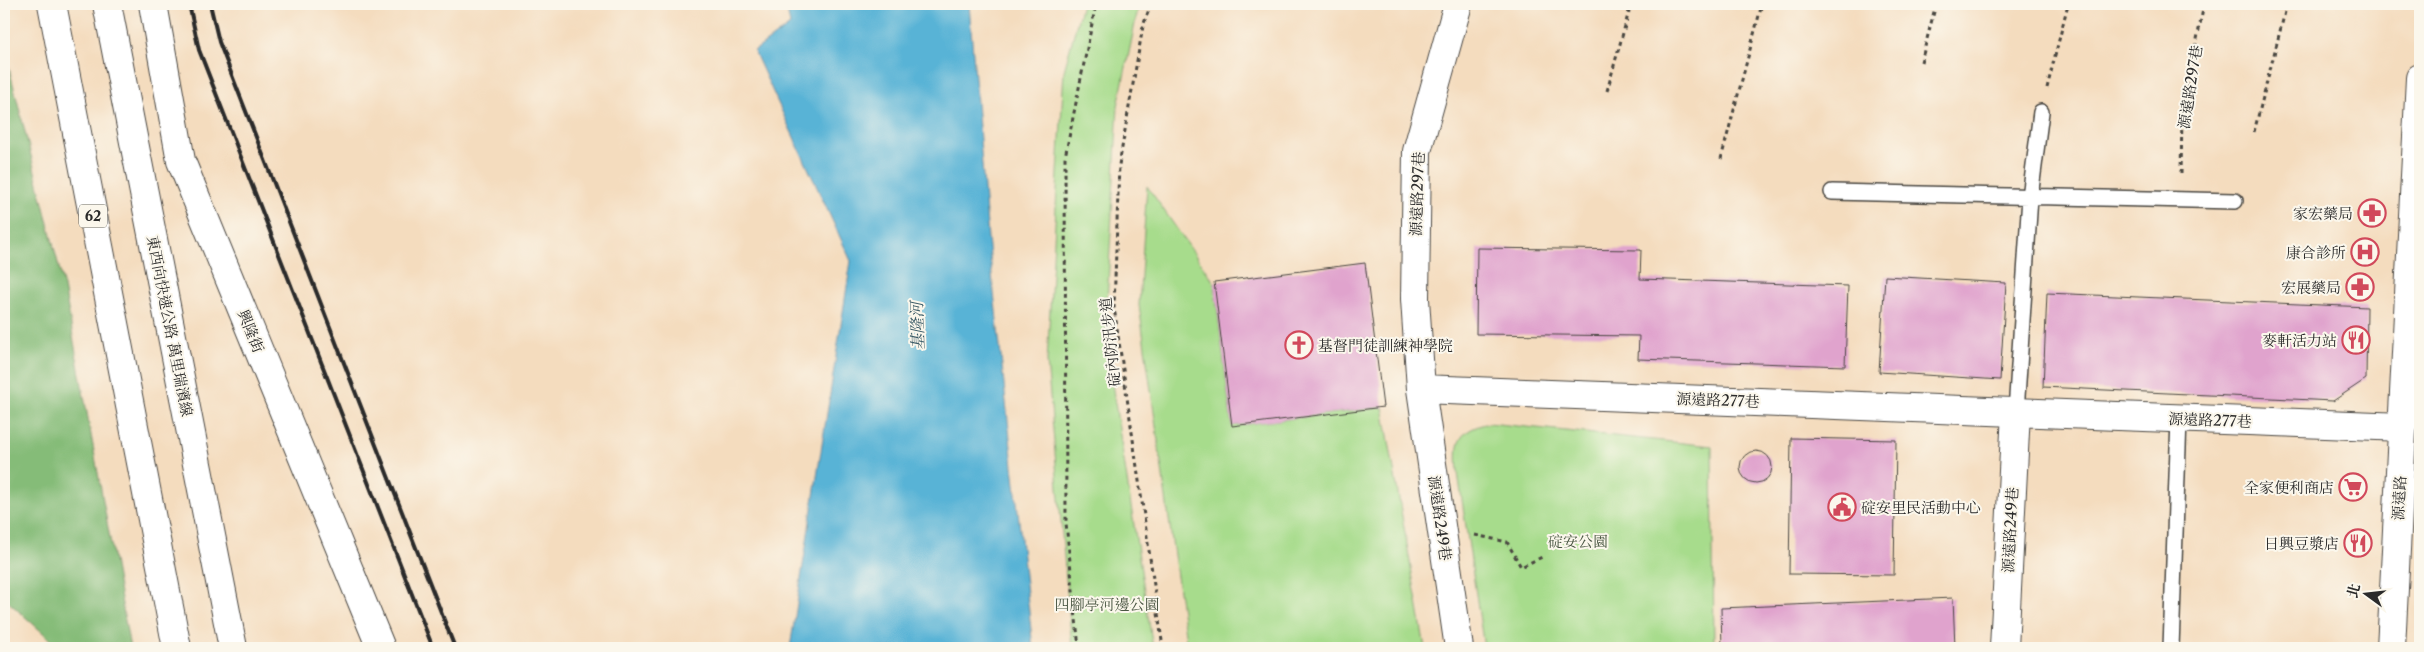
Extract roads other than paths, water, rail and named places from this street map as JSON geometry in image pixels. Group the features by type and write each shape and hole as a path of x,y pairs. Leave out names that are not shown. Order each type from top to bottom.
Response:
{"main road":[{"name":"62","path":"52,4 177,648"},
{"name":"東西向快速公路 萬里瑞濱線","path":"107,4 233,648"},
{"name":"興隆街","path":"152,4 181,161 381,648"},
{"name":"源遠路297巷","path":"1421,389 1415,299 1417,151 1458,4"},
{"name":"源遠路","path":"2391,648 2420,78"},
{"name":"源遠路277巷","path":"1421,389 2403,427"},
{"name":"源遠路249巷","path":"1421,389 1459,648"},
{"name":"源遠路249巷","path":"2004,648 2016,412"}],"lane":[{"path":"2016,412 2030,197 2041,112"},
{"path":"1832,192 2235,202"},
{"path":"2171,648 2179,419"}],"water":[{"name":"基隆河","path":"786,4 969,4 988,238 1033,648 790,648 851,261 754,51 790,25"}],"railway":[{"path":"189,4 199,50 433,648"},
{"path":"210,4 219,42 455,648"}],"place":[{"name":"家宏藥局","path":"2372,213"},
{"name":"康合診所","path":"2365,252"},
{"name":"宏展藥局","path":"2360,287"},
{"name":"麥軒活力站","path":"2356,340"},
{"name":"基督門徒訓練神學院","path":"1299,345"},
{"name":"全家便利商店","path":"2353,487"},
{"name":"碇安里民活動中心","path":"1842,507"},
{"name":"日興豆漿店","path":"2358,543"}],"park label":[{"name":"碇安公園","path":"1578,541"},
{"name":"四腳亭河邊公園","path":"1107,604"}]}
